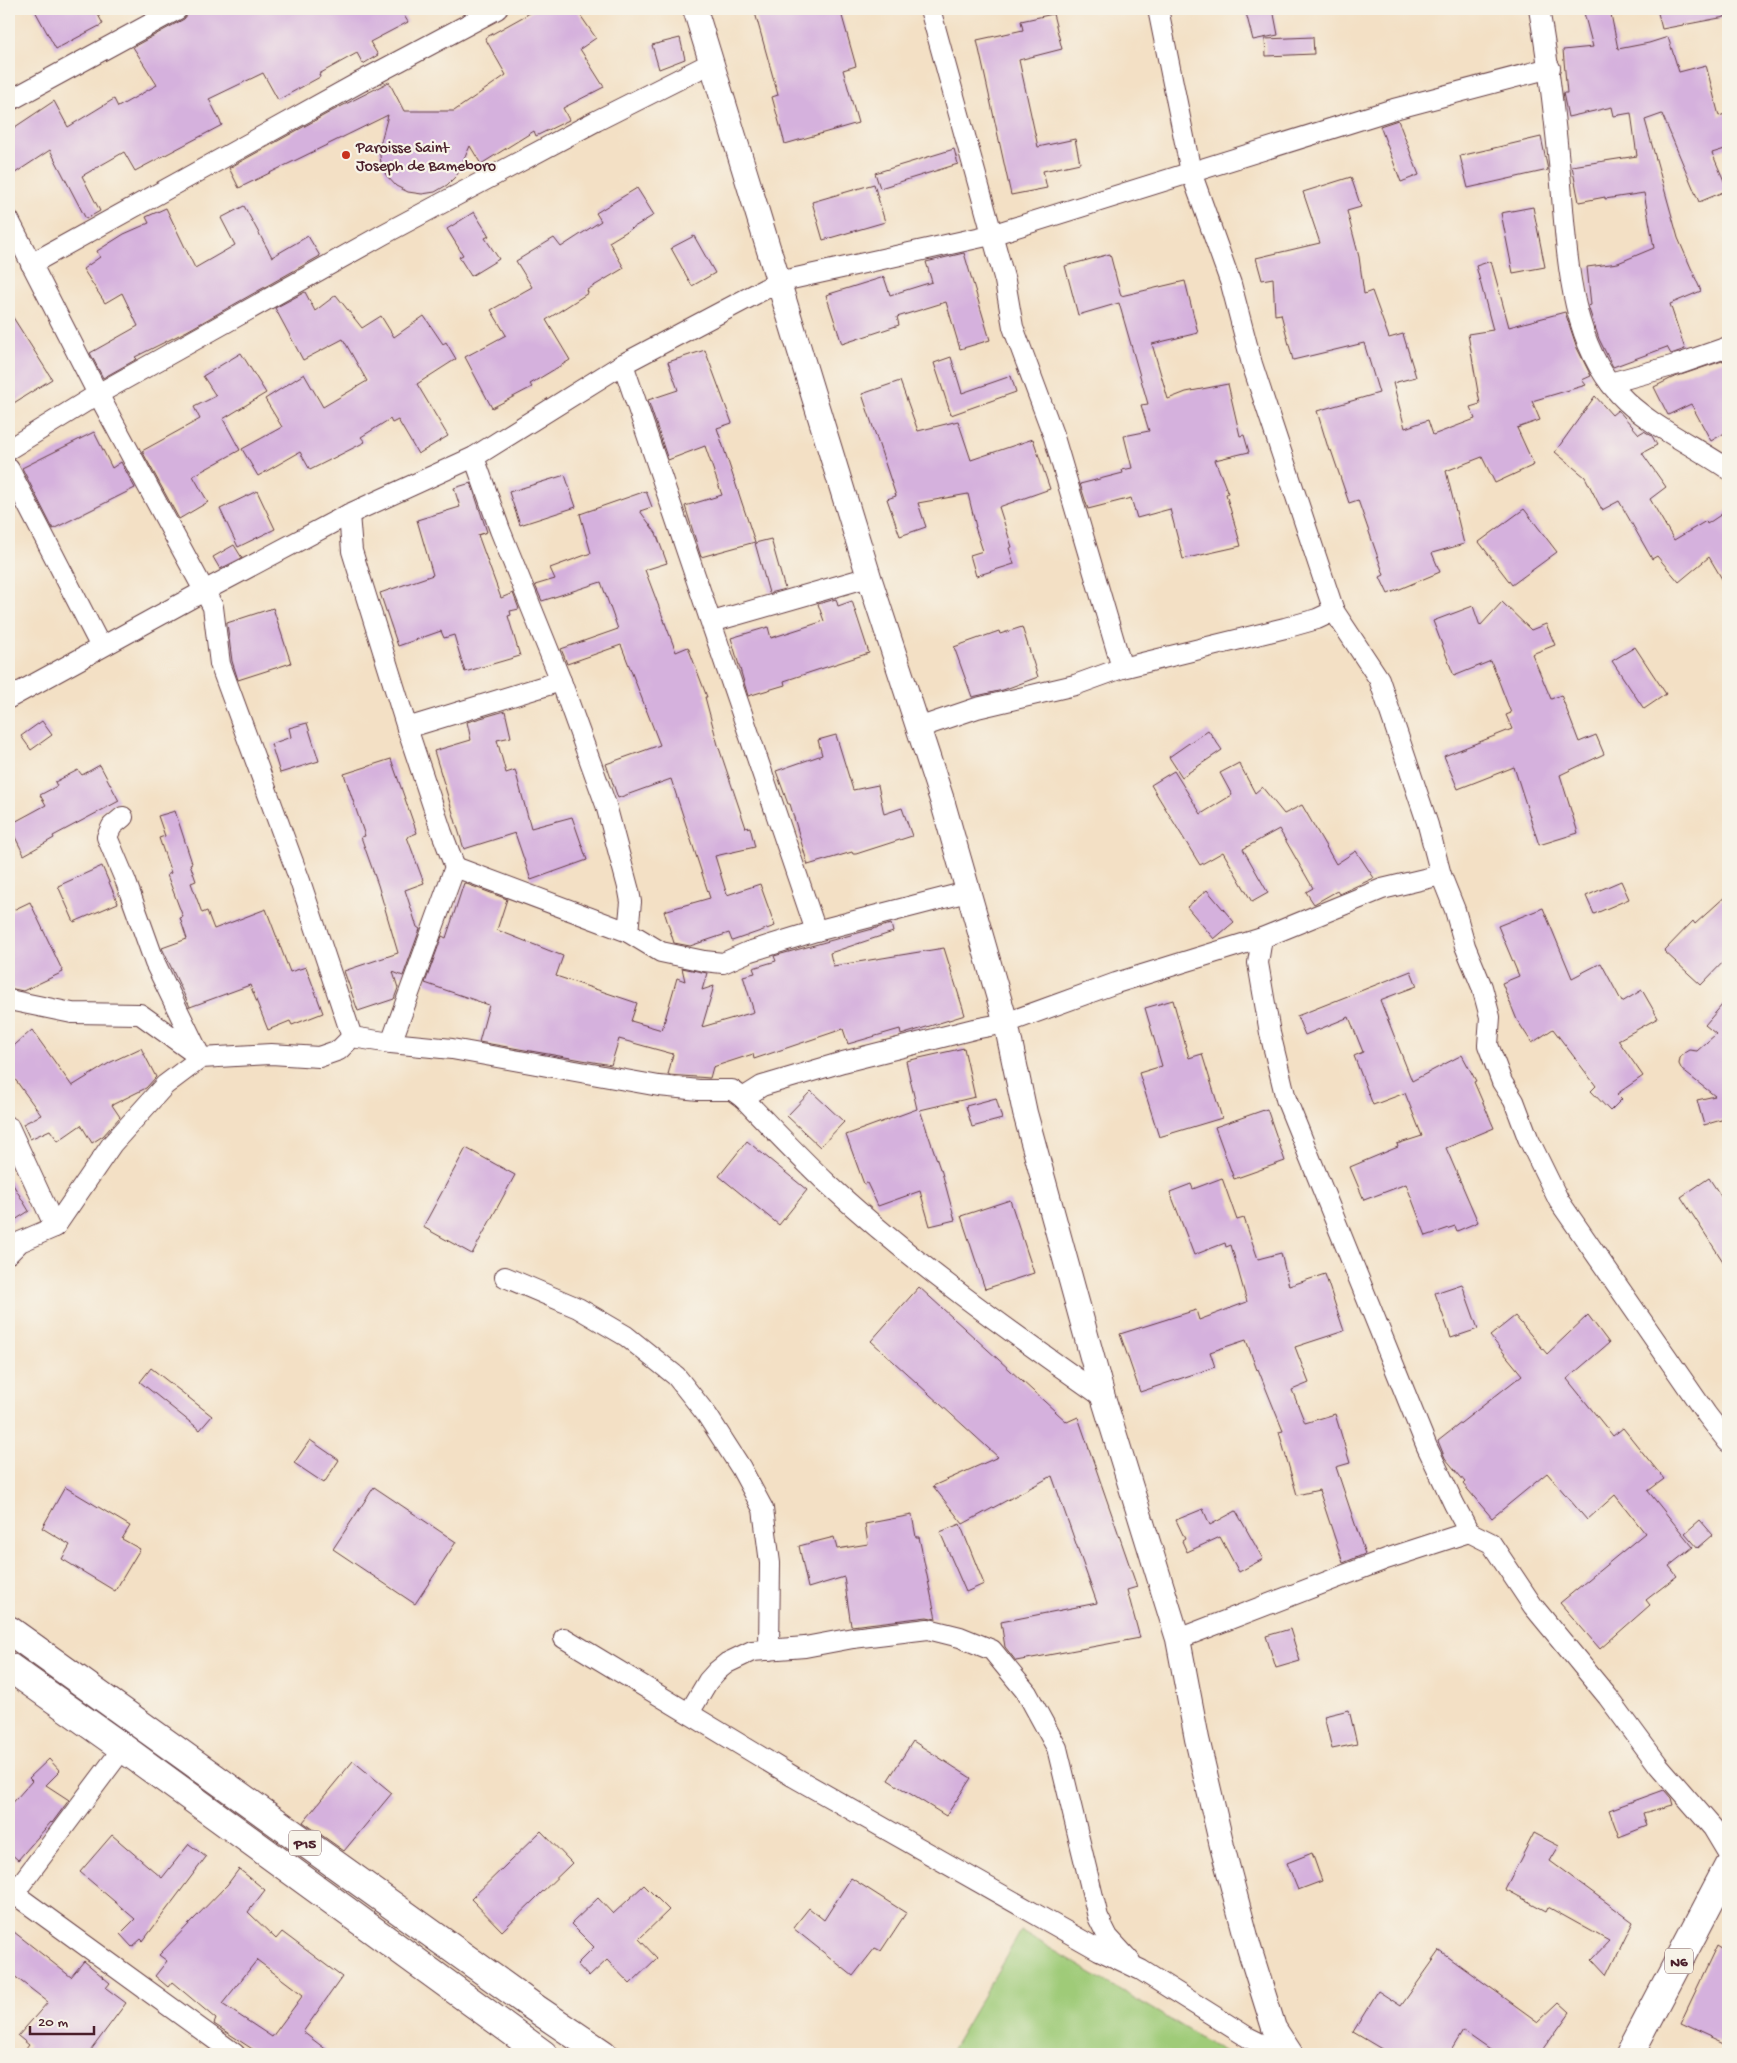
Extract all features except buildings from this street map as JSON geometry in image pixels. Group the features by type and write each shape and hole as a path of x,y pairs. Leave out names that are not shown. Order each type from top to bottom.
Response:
{"main road":[{"name":"P15","path":"9,1630 603,2054"},
{"name":"P15","path":"9,1667 543,2054"},
{"name":"N6","path":"1630,2054 1728,1867"}],"street":[{"path":"9,101 178,9"},
{"path":"32,264 360,82 497,9"},
{"path":"695,9 869,577 942,800 1006,1023 1025,1113 1103,1397 1178,1639 1202,1758 1249,1948 1274,2028 1291,2054"},
{"path":"930,9 1005,282 1014,327 1054,437 1122,668"},
{"path":"1158,9 1191,172 1231,284 1252,364 1334,611 1378,679 1428,825 1441,875 1455,910 1465,946 1482,986 1490,1017 1488,1045 1502,1082 1514,1101 1528,1138 1560,1201 1707,1415 1728,1442"},
{"path":"1539,9 1550,68 1571,281 1580,321 1590,350 1619,395 1638,412 1728,469"},
{"path":"9,449 98,394 384,234 711,62"},
{"path":"9,698 204,590 349,514 474,457 623,364 778,282 991,236 1394,109 1550,68"},
{"path":"9,220 98,394 213,607 220,664 300,881 352,1037"},
{"path":"1610,383 1679,364 1728,347"},
{"path":"623,364 816,931"},
{"path":"474,457 500,530 561,681 606,805 630,896 628,932"},
{"path":"9,469 101,647"},
{"path":"349,514 352,551 407,728 455,867 392,1044"},
{"path":"712,622 869,577"},
{"path":"918,728 977,708 1075,685 1122,668 1285,628 1317,619 1334,611"},
{"path":"407,728 561,681"},
{"path":"123,817 112,826 108,837 155,963 201,1058"},
{"path":"455,867 628,932 661,952 724,963 748,952 816,931 967,892"},
{"path":"743,1098 762,1086 843,1062 974,1028 1006,1023 1116,983 1262,938 1382,889 1441,875"},
{"path":"1262,938 1258,963 1270,1033 1286,1099 1428,1448 1454,1504 1469,1532 1491,1543 1533,1606 1608,1697 1659,1766 1713,1828 1728,1853"},
{"path":"9,1000 72,1013 140,1014 201,1058"},
{"path":"352,1037 392,1044 452,1049 659,1086 700,1090 732,1090 743,1098 828,1184 900,1247 984,1313 1103,1397"},
{"path":"9,1253 20,1242 55,1227 112,1144 165,1085 201,1058 271,1054 319,1056 340,1050 352,1037"},
{"path":"9,1127 55,1227"},
{"path":"505,1277 578,1308 626,1336 676,1376 707,1415 741,1468 763,1509 770,1563 769,1650"},
{"path":"1178,1639 1386,1559 1469,1532"},
{"path":"689,1713 708,1681 722,1667 752,1651 805,1647 854,1638 928,1629 960,1637 992,1650 1027,1693 1057,1748 1098,1917 1108,1937 1125,1957 1141,1970"},
{"path":"564,1638 794,1777 1036,1916 1141,1970 1249,2038 1282,2054"},
{"path":"123,1748 10,1895 235,2054"}],"green space":[{"path":"1021,1931 1228,2054 949,2054"}],"place":[{"name":"Paroisse Saint Joseph de Bameboro","path":"346,155"}]}
